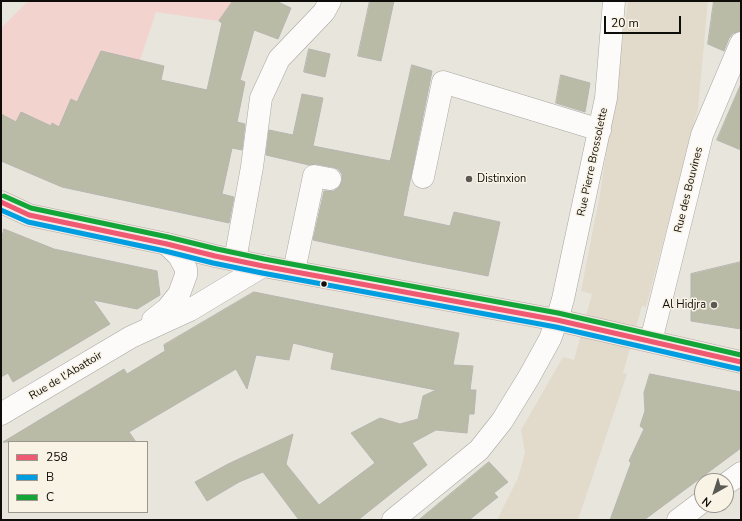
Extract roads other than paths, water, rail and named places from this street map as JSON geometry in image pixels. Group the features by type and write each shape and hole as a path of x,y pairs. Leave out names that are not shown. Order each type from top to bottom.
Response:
{"main road":[{"path":"1,202 29,215 235,260 557,320 741,362"}],"street":[{"path":"235,260 252,167 261,98 279,59 324,12 330,1"},
{"name":"Rue Pierre Brossolette","path":"393,520 479,450 502,421 550,339 564,299 600,130 606,98 614,1"},
{"name":"Rue des Bouvines","path":"651,341 702,135 741,43"},
{"path":"423,177 443,82 600,130"},
{"path":"294,271 314,176 330,179"},
{"name":"Rue de l'Abattoir","path":"131,337 167,309 179,294 186,275 186,269 179,256 167,244"},
{"name":"Rue de l'Abattoir","path":"1,414 131,337 190,310 263,266"},
{"path":"678,520 694,508"}],"place":[{"name":"Distinxion","path":"469,179"},
{"name":"Al Hidjra","path":"714,305"}]}
